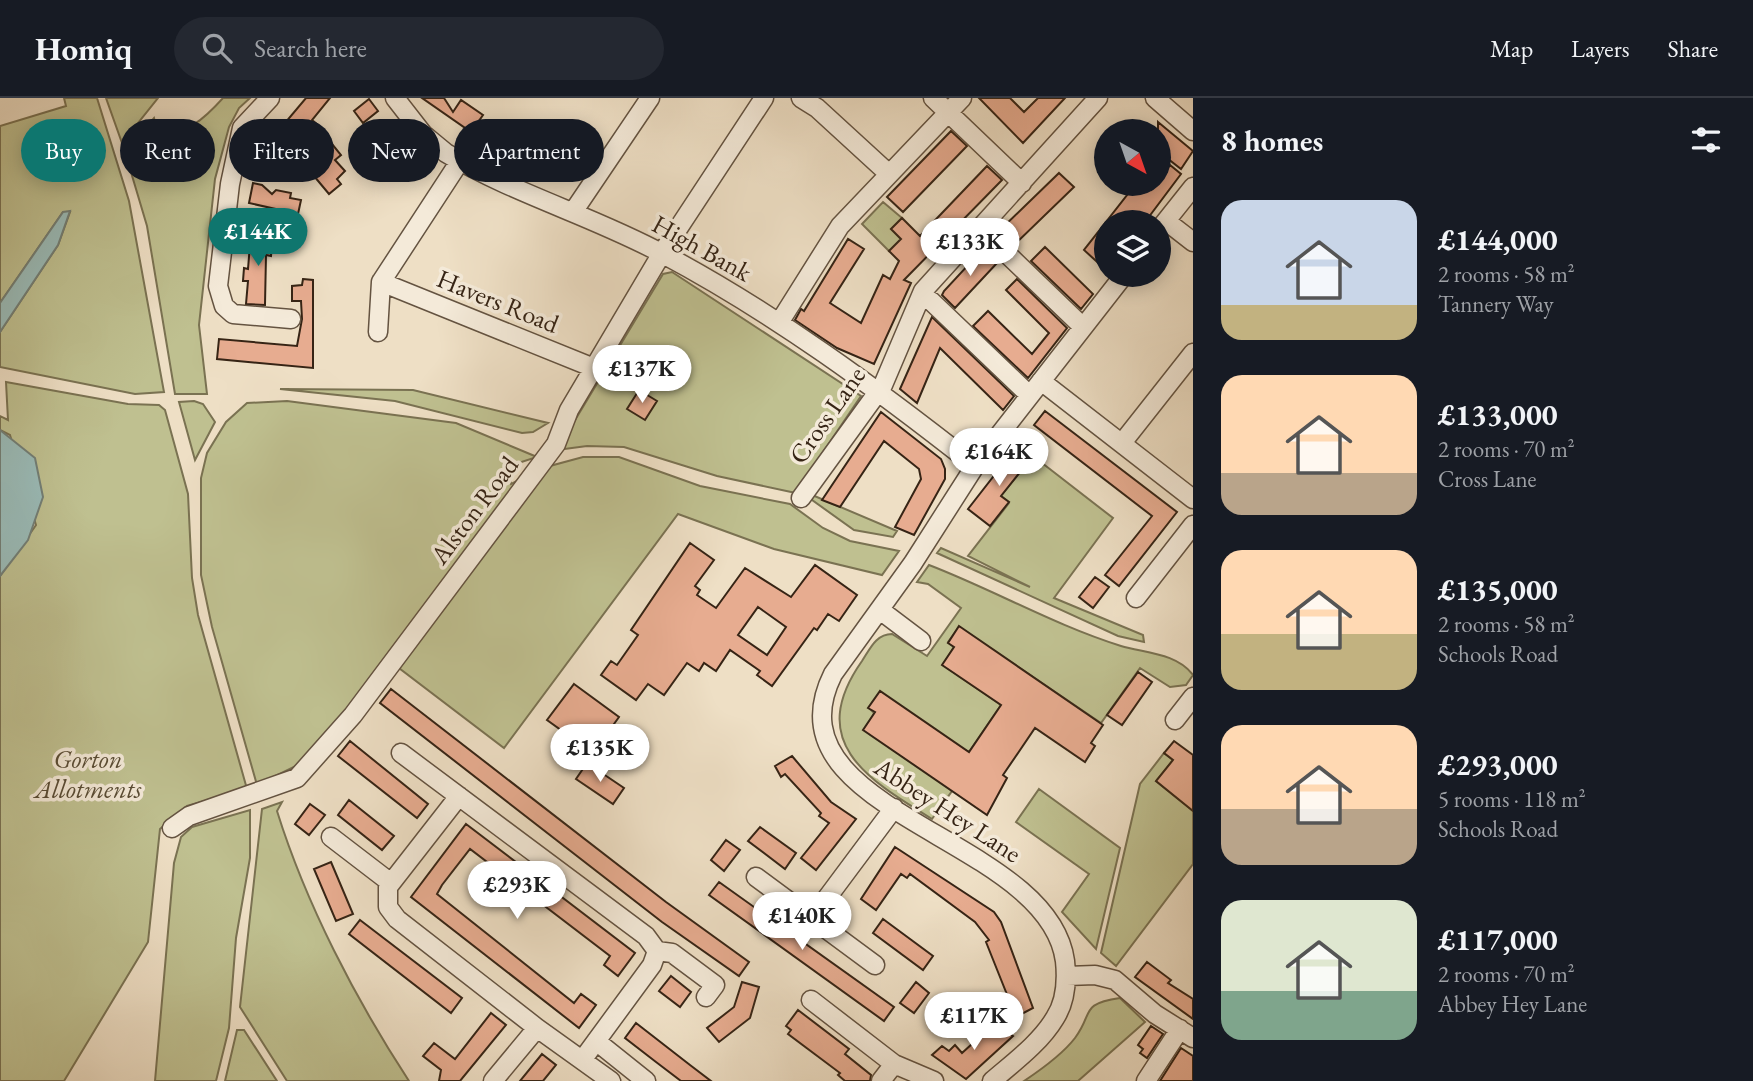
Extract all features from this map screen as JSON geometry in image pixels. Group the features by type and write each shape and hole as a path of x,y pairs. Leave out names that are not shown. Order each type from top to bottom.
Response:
{"street":[{"path":"270,98 242,128 230,184 218,286 224,306 233,314 290,319"},
{"name":"High Bank","path":"396,98 423,134 454,157"},
{"path":"573,212 650,98"},
{"name":"Alston Road","path":"172,828 177,822 297,778 353,715 556,444 569,410 662,253 764,98"},
{"path":"801,98 817,108 888,174"},
{"path":"933,98 1022,183"},
{"path":"779,323 833,236 888,174 962,98"},
{"name":"Cross Lane","path":"801,498 878,392 923,292 1098,98"},
{"path":"1155,98 1193,131"},
{"path":"379,332 381,282 454,170"},
{"name":"High Bank","path":"507,182 662,253 779,323 878,392 975,466"},
{"path":"1171,215 1193,187"},
{"path":"980,228 1083,327"},
{"path":"1171,231 1193,242"},
{"name":"Havers Road","path":"381,282 594,368"},
{"name":"Abbey Hey Lane","path":"992,1081 1045,1034 1060,1007 1067,976 1059,941 1046,918 1023,893 962,848 865,791 844,771 828,745 822,716 824,692 833,674 913,563 975,466 1115,287"},
{"path":"931,301 1023,389"},
{"path":"1122,443 1193,353"},
{"path":"1041,381 1193,499"},
{"path":"1136,598 1193,525"},
{"path":"880,610 921,641"},
{"path":"1175,720 1193,697"},
{"path":"401,753 646,936 657,951 672,953 715,985 706,997"},
{"path":"459,796 389,888 388,907 397,919 537,1028 611,1081"},
{"path":"812,918 894,808"},
{"path":"331,837 389,888"},
{"path":"756,877 875,965"},
{"path":"583,1059 652,965 657,951"},
{"path":"1067,976 1095,975 1115,980 1156,1014 1186,1033 1146,1081"},
{"path":"811,1000 894,1064 934,1081"},
{"path":"493,1081 537,1028"},
{"path":"596,1041 642,1080"},
{"path":"881,1081 894,1064"}],"green space":[{"path":"64,98 97,98 104,119 23,119 66,106"},
{"path":"106,98 158,98 141,119 120,119 120,137"},
{"path":"223,98 250,98 239,108 233,119 229,119 215,179 215,119 202,119"},
{"path":"21,120 21,182 106,182 106,127 120,172 120,182 123,182 129,201 164,392 135,394 0,367 0,332 58,245 70,212 63,212 0,303 0,126"},
{"path":"134,182 215,182 199,325 207,394 175,394 147,226"},
{"path":"883,202 902,218 891,229 901,239 889,251 862,224"},
{"path":"672,272 861,396 798,489 897,531 893,537 854,530 805,495 717,476 624,447 587,446 557,450 663,274"},
{"name":"Gorton Allotments","path":"6,382 128,404 159,405 165,410 188,494 192,578 198,615 247,789 187,806 160,829 148,942 64,1081 0,1081 0,576 36,525 10,435 0,430 0,416 8,420"},
{"path":"280,389 413,390 548,423 533,432 522,433 395,401"},
{"path":"194,401 203,404 215,422 195,460 179,402"},
{"path":"287,401 456,423 537,457 506,467 511,484 529,474 367,687 298,765 257,785 212,627 201,575 201,478 207,453 226,422 247,403"},
{"path":"1033,456 1113,518 1054,598 1143,635 1144,642 1118,636 937,553 941,548 1030,587 968,556 1009,503 1001,496"},
{"path":"583,457 619,457 700,486 790,504 823,528 850,541 899,551 882,575 774,549 678,514 504,748 395,665 550,466"},
{"path":"929,565 1096,638 1169,658 1193,675 1186,685 1170,687 1140,668 1101,723 959,627 948,642 954,647 943,665 1001,705 969,752 869,708 952,791 932,819 866,773 851,755 842,736 840,714 846,689 878,639 892,634 927,656 961,608 928,584 917,582"},
{"path":"1164,753 1173,760 1156,781 1193,811 1193,864 1116,966 1101,953 1140,784"},
{"path":"1039,789 1120,848 1096,949 1062,912 1089,874 1016,822"},
{"path":"282,802 277,811 302,881 370,1018 409,1081 287,1081 240,1007 262,809"},
{"path":"250,810 250,858 236,938 229,1028 216,1081 155,1081 174,863 181,837 192,827"},
{"path":"1120,998 1145,1022 1078,1081 1024,1081 1070,1044 1093,1007 1107,1000"},
{"path":"237,1030 244,1030 277,1081 225,1081"}],"water":[{"path":"70,211 58,245 0,332 0,303 63,212"},
{"path":"0,430 35,458 43,497 28,540 0,576"}],"building":[{"path":"306,98 330,98 313,119 288,119"},
{"path":"422,98 444,98 453,112 461,100 483,115 480,119 454,120"},
{"path":"979,98 1010,98 1024,112 1038,98 1065,98 1023,143"},
{"path":"369,99 378,111 368,119 360,119 354,111"},
{"path":"951,131 967,146 903,212 887,197"},
{"path":"1171,133 1193,151 1181,169 1171,161"},
{"path":"334,146 341,155 335,160 345,171 337,179 341,184 329,194 319,182 334,182"},
{"path":"987,166 1002,180 904,280 911,283 874,364 837,348 795,320 801,309 804,311 848,239 864,249 830,303 861,323 883,275 890,279 899,261 889,251 901,239 891,229 902,218 920,236"},
{"path":"1171,166 1181,174 1171,187"},
{"path":"1059,173 1074,187 1014,245 1000,230"},
{"path":"253,183 262,185 272,194 276,190 291,193 290,198 301,200 298,214 249,203"},
{"path":"1126,196 1164,196 1154,210 1115,210"},
{"path":"251,232 273,234 271,256 266,255 265,305 246,304 248,281 243,281 244,268 248,269"},
{"path":"1094,237 1094,259 1084,250"},
{"path":"1045,247 1093,294 1081,309 1031,261"},
{"path":"984,248 998,262 955,308 942,295"},
{"path":"303,279 313,280 313,368 217,359 219,339 297,346 302,319 301,301 292,301 292,286 302,285"},
{"path":"1017,279 1067,328 1028,378 973,326 988,311 1032,354 1049,333 1006,290"},
{"path":"932,317 1014,396 1003,410 940,348 917,403 900,389"},
{"path":"639,390 657,401 645,420 627,409"},
{"path":"1045,411 1177,512 1119,586 1105,575 1152,516 1034,425"},
{"path":"881,412 941,459 945,469 945,479 914,535 895,527 921,479 919,469 884,441 840,507 822,500"},
{"path":"1018,445 1029,454 1021,464 1024,467 1001,496 1009,502 990,526 968,509"},
{"path":"690,543 714,560 695,586 700,590 697,595 716,608 745,568 791,597 815,565 857,595 839,621 828,614 817,630 814,628 772,686 757,675 760,671 730,650 716,671 704,663 699,671 687,663 664,695 648,684 636,700 601,675 611,661 617,665 638,635 631,630","holes":["758,607 786,627 767,655 738,635"]},
{"path":"1095,577 1109,587 1093,608 1079,597"},
{"path":"959,626 1103,725 1091,743 1095,746 1085,762 1035,728 1003,775 1007,778 987,815 863,730 875,712 868,708 880,691 969,752 1001,705 942,665 954,647 948,643"},
{"path":"1138,672 1152,682 1122,725 1107,715"},
{"path":"574,684 619,717 593,753 547,720"},
{"path":"391,689 666,902 749,962 739,976 662,922 380,703"},
{"path":"350,741 428,804 417,818 338,756"},
{"path":"1174,741 1193,755 1193,811 1156,781 1173,760 1164,753"},
{"path":"792,756 831,802 856,819 816,870 801,858 829,823 819,816 821,813 785,774 781,777 775,766"},
{"path":"587,763 624,788 613,804 576,779"},
{"path":"349,800 394,836 382,850 338,815"},
{"path":"310,804 325,815 309,835 295,824"},
{"path":"466,824 635,953 618,976 604,965 610,956 470,849 442,885 437,894 574,1003 581,994 596,1005 579,1028 411,897"},
{"path":"760,827 796,853 785,869 748,841"},
{"path":"726,840 740,850 724,871 711,860"},
{"path":"895,847 994,912 1001,922 1033,1008 1016,1017 986,942 989,940 975,922 910,874 907,878 901,874 876,910 861,899"},
{"path":"331,862 353,914 336,921 314,869"},
{"path":"719,882 894,1007 884,1021 709,895"},
{"path":"883,919 933,956 923,970 873,933"},
{"path":"360,920 462,998 451,1013 349,934"},
{"path":"1147,962 1171,980 1168,983 1193,999 1193,1019 1135,977"},
{"path":"671,976 691,992 680,1007 659,991"},
{"path":"742,982 759,987 750,1018 719,1042 707,1028 734,1007"},
{"path":"916,982 929,993 914,1013 900,1003"},
{"path":"798,1010 849,1049 845,1054 871,1075 870,1081 845,1081 838,1075 840,1073 788,1034 791,1030 786,1026"},
{"path":"491,1013 506,1025 460,1081 439,1081 441,1070 423,1056 434,1043 455,1059"},
{"path":"636,1023 711,1081 681,1081 656,1062 625,1038"},
{"path":"995,1023 1013,1036 966,1079 932,1055 942,1046 949,1051 955,1045 962,1053"},
{"path":"1151,1026 1163,1034 1147,1058 1140,1053 1143,1049 1138,1045"},
{"path":"1181,1048 1193,1056 1193,1081 1160,1081"},
{"path":"542,1054 556,1065 543,1081 520,1081"}]}
